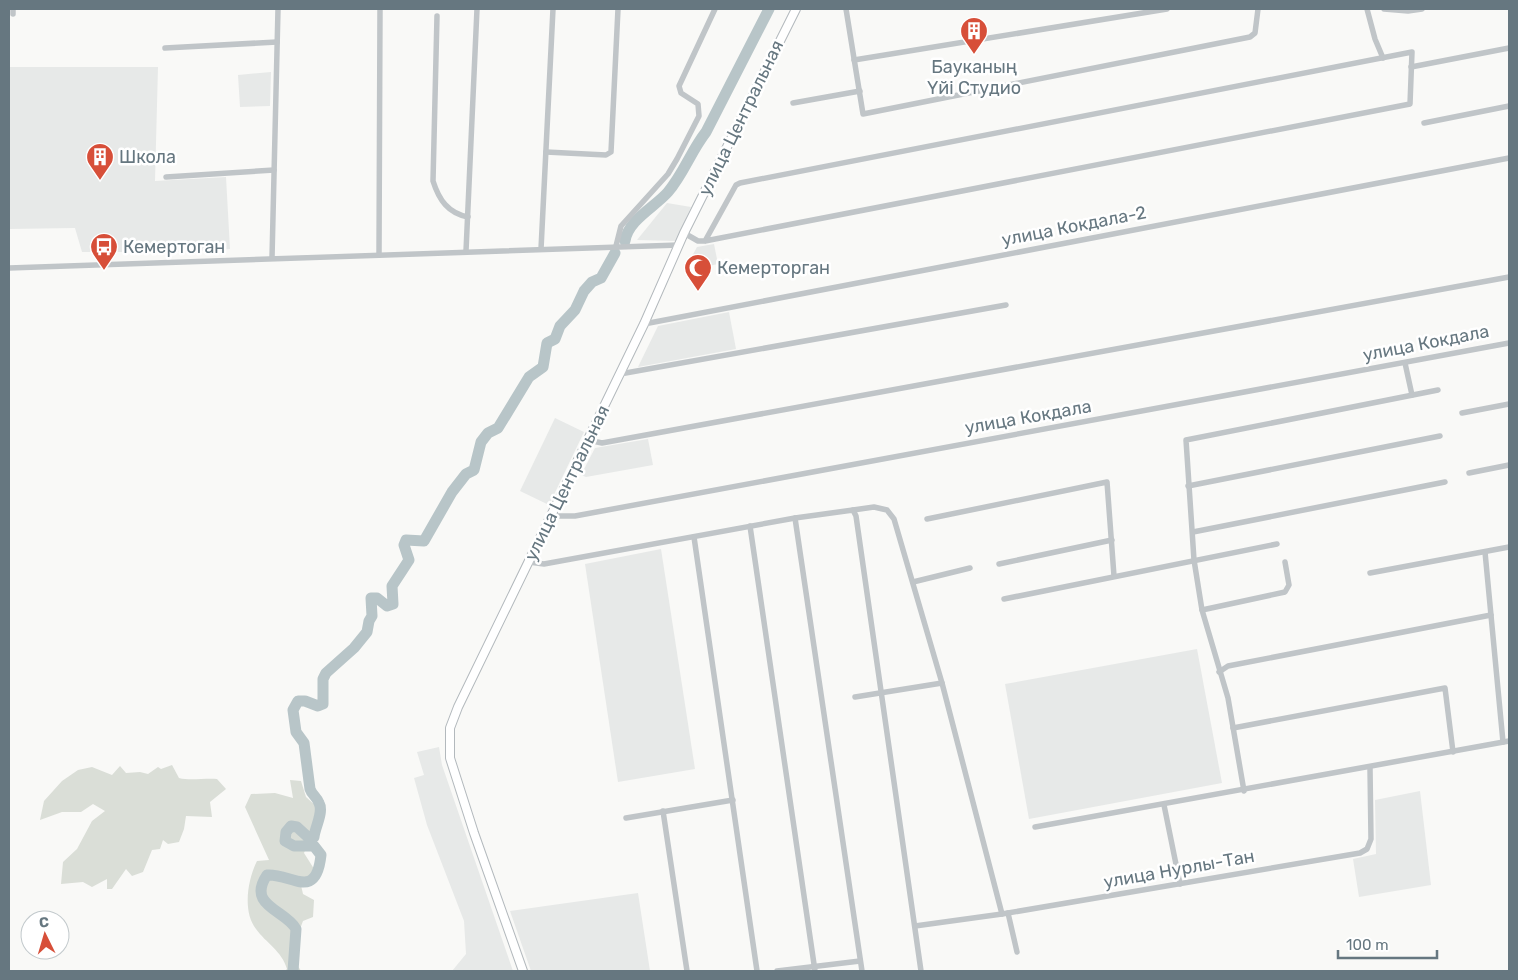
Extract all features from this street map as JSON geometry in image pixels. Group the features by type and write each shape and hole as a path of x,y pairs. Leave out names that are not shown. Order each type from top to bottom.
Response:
{"main road":[{"name":"улица Центральная","path":"523,971 456,781 448,748 450,728 458,706 644,324 684,233 796,9"}],"street":[{"path":"272,258 278,9"},
{"path":"379,254 380,9"},
{"path":"466,251 477,9"},
{"path":"541,249 553,9"},
{"path":"546,152 606,155 611,152 618,9"},
{"path":"616,246 621,226 668,174 699,116 698,104 681,93 680,86 715,9"},
{"path":"843,9 864,114 1250,37 1255,33 1258,9"},
{"path":"854,60 1167,9"},
{"path":"1367,9 1374,39 1383,58"},
{"path":"1384,9 1408,11 1422,9"},
{"path":"437,16 433,181 436,191 446,208 456,215 468,217"},
{"path":"165,48 278,42"},
{"path":"1411,67 1509,48"},
{"path":"684,233 698,241 705,241 1410,104 1412,52 740,183 736,185 705,241"},
{"path":"793,103 860,91"},
{"path":"1424,123 1509,106"},
{"name":"улица Кокдала-2","path":"644,324 1509,158"},
{"path":"166,177 274,170"},
{"path":"9,268 679,245"},
{"path":"588,440 602,443 1509,277"},
{"path":"620,374 1006,305"},
{"name":"улица Кокдала","path":"552,516 576,516 1509,343"},
{"path":"1405,363 1412,395"},
{"path":"1244,791 1228,698 1202,610 1194,560 1186,440 1438,390"},
{"path":"1462,413 1509,404"},
{"path":"1188,486 1440,436"},
{"path":"1469,473 1509,465"},
{"path":"926,519 1107,482 1114,576"},
{"path":"1193,532 1445,482"},
{"path":"529,562 544,564 795,518 874,507 887,510 894,519 895,530 913,582 1017,952"},
{"path":"853,510 856,516 921,971"},
{"path":"795,518 862,971"},
{"path":"750,526 815,969"},
{"path":"694,536 757,971"},
{"path":"999,564 1112,540"},
{"path":"1004,599 1277,544"},
{"path":"1370,573 1509,547"},
{"path":"1036,827 1244,791 1506,742 1485,552"},
{"path":"1202,610 1285,592 1289,585 1285,562"},
{"path":"913,582 970,568"},
{"path":"1219,672 1228,666 1491,614"},
{"path":"855,697 942,683"},
{"path":"1233,728 1445,688 1453,752"},
{"name":"улица Нурлы-Тан","path":"915,926 1005,914 1360,853 1367,849 1371,838 1370,768"},
{"path":"626,818 733,800"},
{"path":"1164,805 1180,884"},
{"path":"663,811 687,971"},
{"path":"777,971 815,969 860,961"}],"shaded area":[{"path":"9,67 158,67 155,181 226,177 230,249 189,252 82,252 75,228 9,229"},
{"path":"271,72 270,106 240,107 238,75"},
{"path":"667,203 691,207 676,241 637,240"},
{"path":"714,244 718,264 684,271 697,247"},
{"path":"729,312 736,349 638,367 658,326"},
{"path":"555,418 584,432 549,505 520,491"},
{"path":"648,439 653,465 586,477 581,475 595,448"},
{"path":"661,549 695,769 618,782 585,564"},
{"path":"1197,649 1222,783 1029,819 1005,684"},
{"path":"439,747 442,765 513,971 452,971 466,954 464,921 427,825 414,778 424,775 417,752"},
{"path":"172,765 179,778 217,779 226,789 210,802 212,817 186,816 179,842 168,844 163,840 160,849 152,850 143,872 132,876 126,869 112,889 107,889 107,879 92,887 83,882 61,884 63,862 77,849 92,821 105,811 93,804 81,812 62,812 40,820 44,801 62,781 78,770 92,767 112,775 120,766 126,773 140,772 148,774 158,767 161,769"},
{"path":"290,780 301,781 306,797 316,806 316,823 304,853 316,872 300,881 303,894 314,900 313,917 303,921 300,932 296,963 301,971 285,971 287,969 281,957 252,922 248,904 249,886 257,861 269,860 245,807 251,794 275,793 293,798"},
{"path":"1420,791 1431,885 1359,897 1353,859 1376,854 1375,800"},
{"path":"638,893 650,971 531,971 510,911"}],"waterway":[{"path":"625,241 627,233 636,220 663,198 679,177 706,132 769,9"},
{"path":"293,971 296,929 291,922 264,901 261,894 262,885 267,875 276,875 301,882 314,878 321,855 314,846 294,846 285,841 286,832 291,826 297,827 309,838 314,837 320,815 318,801 310,789 304,743 296,732 293,710 298,701 305,701 318,706 323,704 323,679 326,673 354,648 367,632 372,616 371,598 377,598 387,606 393,604 392,586 409,560 404,545 406,540 424,541 452,492 466,474 474,470 481,442 488,433 498,428 529,377 543,367 547,343 555,339 560,326 575,310 584,291 592,282 601,278 615,253"}],"place":[{"name":"Бауканың Үйі Студио","path":"974,55"},
{"name":"Школа","path":"100,181"},
{"name":"Кемертоган","path":"104,271"},
{"name":"Кемерторган","path":"698,292"}]}
